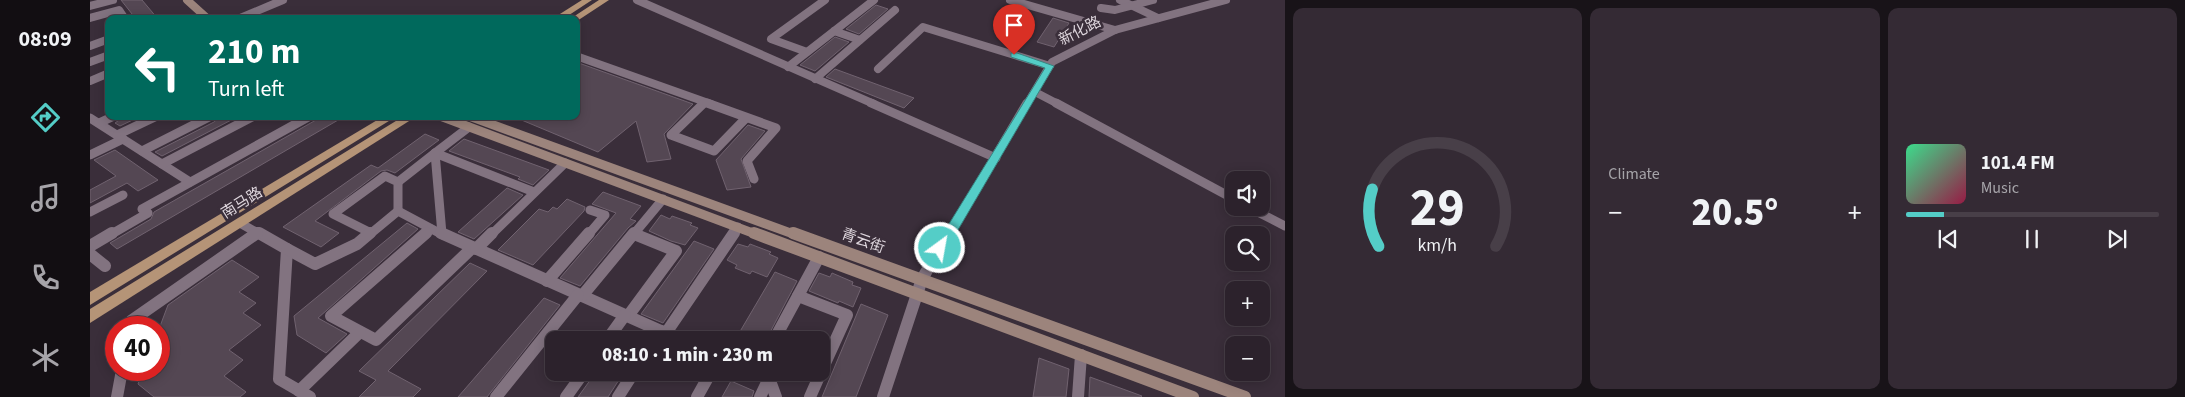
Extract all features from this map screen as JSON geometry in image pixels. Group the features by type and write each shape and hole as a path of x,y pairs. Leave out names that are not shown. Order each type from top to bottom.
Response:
{"main road":[{"path":"187,0 202,15"},
{"path":"563,15 588,0"},
{"path":"580,15 605,0"},
{"name":"南马路","path":"90,299 385,120"},
{"name":"南马路","path":"90,317 406,120"},
{"name":"青云街","path":"469,122 565,163 1193,397"},
{"name":"青云街","path":"469,122 922,278 1245,397"}],"street":[{"path":"90,6 113,0"},
{"path":"244,15 262,3 283,0"},
{"path":"636,0 996,158"},
{"path":"807,52 771,39 825,0"},
{"path":"788,66 874,0"},
{"path":"1010,0 1115,30"},
{"path":"1108,0 1101,8 1115,10 1153,0"},
{"path":"1120,0 1158,18"},
{"name":"新化路","path":"883,397 922,278 996,158 1052,62 1115,30 1226,0"},
{"path":"90,18 119,10 123,15"},
{"path":"815,79 894,10"},
{"path":"878,68 923,27 1050,66"},
{"path":"834,31 860,40"},
{"path":"90,46 105,40"},
{"path":"90,46 105,55"},
{"path":"90,62 105,57"},
{"path":"580,57 776,128 747,161 754,179"},
{"path":"90,67 105,74"},
{"path":"90,80 105,74"},
{"path":"1035,92 1225,193"},
{"path":"704,103 671,134 714,151 746,118"},
{"path":"90,118 190,182"},
{"path":"99,123 105,120"},
{"path":"90,155 150,120"},
{"path":"142,151 203,120"},
{"path":"162,164 246,120"},
{"path":"90,246 148,213 142,209 303,120"},
{"path":"398,182 435,153 469,122"},
{"path":"435,153 534,192"},
{"path":"435,153 442,234"},
{"path":"431,229 331,316 376,340 565,163"},
{"path":"371,233 333,214 384,176 398,182"},
{"path":"398,182 398,211"},
{"path":"90,212 123,195"},
{"path":"496,397 663,199"},
{"path":"547,281 605,215 590,210"},
{"path":"240,223 315,264 358,244 398,211"},
{"path":"398,211 431,229 626,316 654,331"},
{"path":"1266,216 1285,226"},
{"path":"664,331 738,227"},
{"path":"139,316 257,233"},
{"path":"614,331 676,251 634,234"},
{"path":"286,249 279,379 304,394 360,332"},
{"path":"90,254 105,266"},
{"path":"779,331 819,257"},
{"path":"798,296 847,315 830,352"},
{"path":"1078,397 1081,355"},
{"path":"118,397 120,381"},
{"path":"566,397 578,381"},
{"path":"618,397 628,381"},
{"path":"697,397 706,381"},
{"path":"759,381 760,397"},
{"path":"764,381 776,397"},
{"path":"810,397 817,381"}],"building":[{"path":"121,0 142,0 155,15 133,15"},
{"path":"876,5 888,9 859,34 846,29"},
{"path":"1053,18 1069,23 1054,47 1037,42"},
{"path":"835,37 849,42 815,71 800,65"},
{"path":"580,63 693,104 664,134 671,159 647,162 636,121 598,152 522,120 580,120"},
{"path":"835,69 914,98 904,108 826,77"},
{"path":"119,120 133,120 120,126 115,123"},
{"path":"216,120 231,120 162,156 155,152"},
{"path":"316,120 338,120 117,249 110,243 151,219 154,212"},
{"path":"748,125 765,131 741,159 751,187 727,190 716,160"},
{"path":"425,134 439,140 395,173 387,170 381,171 315,221 339,233 321,247 283,227 371,165 378,168"},
{"path":"464,139 549,170 533,185 518,179 520,177 449,151"},
{"path":"115,150 158,180 138,191 127,183 90,203 90,190 116,176 94,160"},
{"path":"507,188 523,195 474,239 458,232"},
{"path":"603,192 641,206 630,219 636,221 580,286 560,278 616,213 592,204"},
{"path":"567,199 585,207 584,211 533,265 498,250 539,209 548,212 553,207 557,209"},
{"path":"661,215 670,219 672,216 692,223 690,225 698,228 685,245 671,241 649,231"},
{"path":"407,223 418,229 318,318 347,334 326,353 297,335 294,316"},
{"path":"694,241 714,249 663,323 641,314"},
{"path":"738,244 748,247 750,244 771,252 769,254 778,258 767,277 752,271 750,274 735,268 737,265 727,260"},
{"path":"232,260 259,277 239,292 256,303 243,313 261,325 229,350 243,360 224,376 246,392 240,397 154,397 138,384 139,381 170,381 170,316 164,316 168,305"},
{"path":"470,263 487,271 388,371 421,389 413,397 359,397 376,380 359,371"},
{"path":"775,272 797,281 771,331 740,331"},
{"path":"819,273 830,277 832,273 853,282 852,285 861,288 853,307 809,291"},
{"path":"544,298 560,305 487,397 458,397"},
{"path":"861,304 888,315 856,397 822,397"},
{"path":"1039,358 1069,369 1066,397 1033,397"},
{"path":"1090,377 1142,396 1089,397"},
{"path":"590,381 618,381 608,397 578,397"},
{"path":"731,381 754,391 752,397 722,397"}],"route":[{"path":"940,248 1050,66 1014,55"}]}
